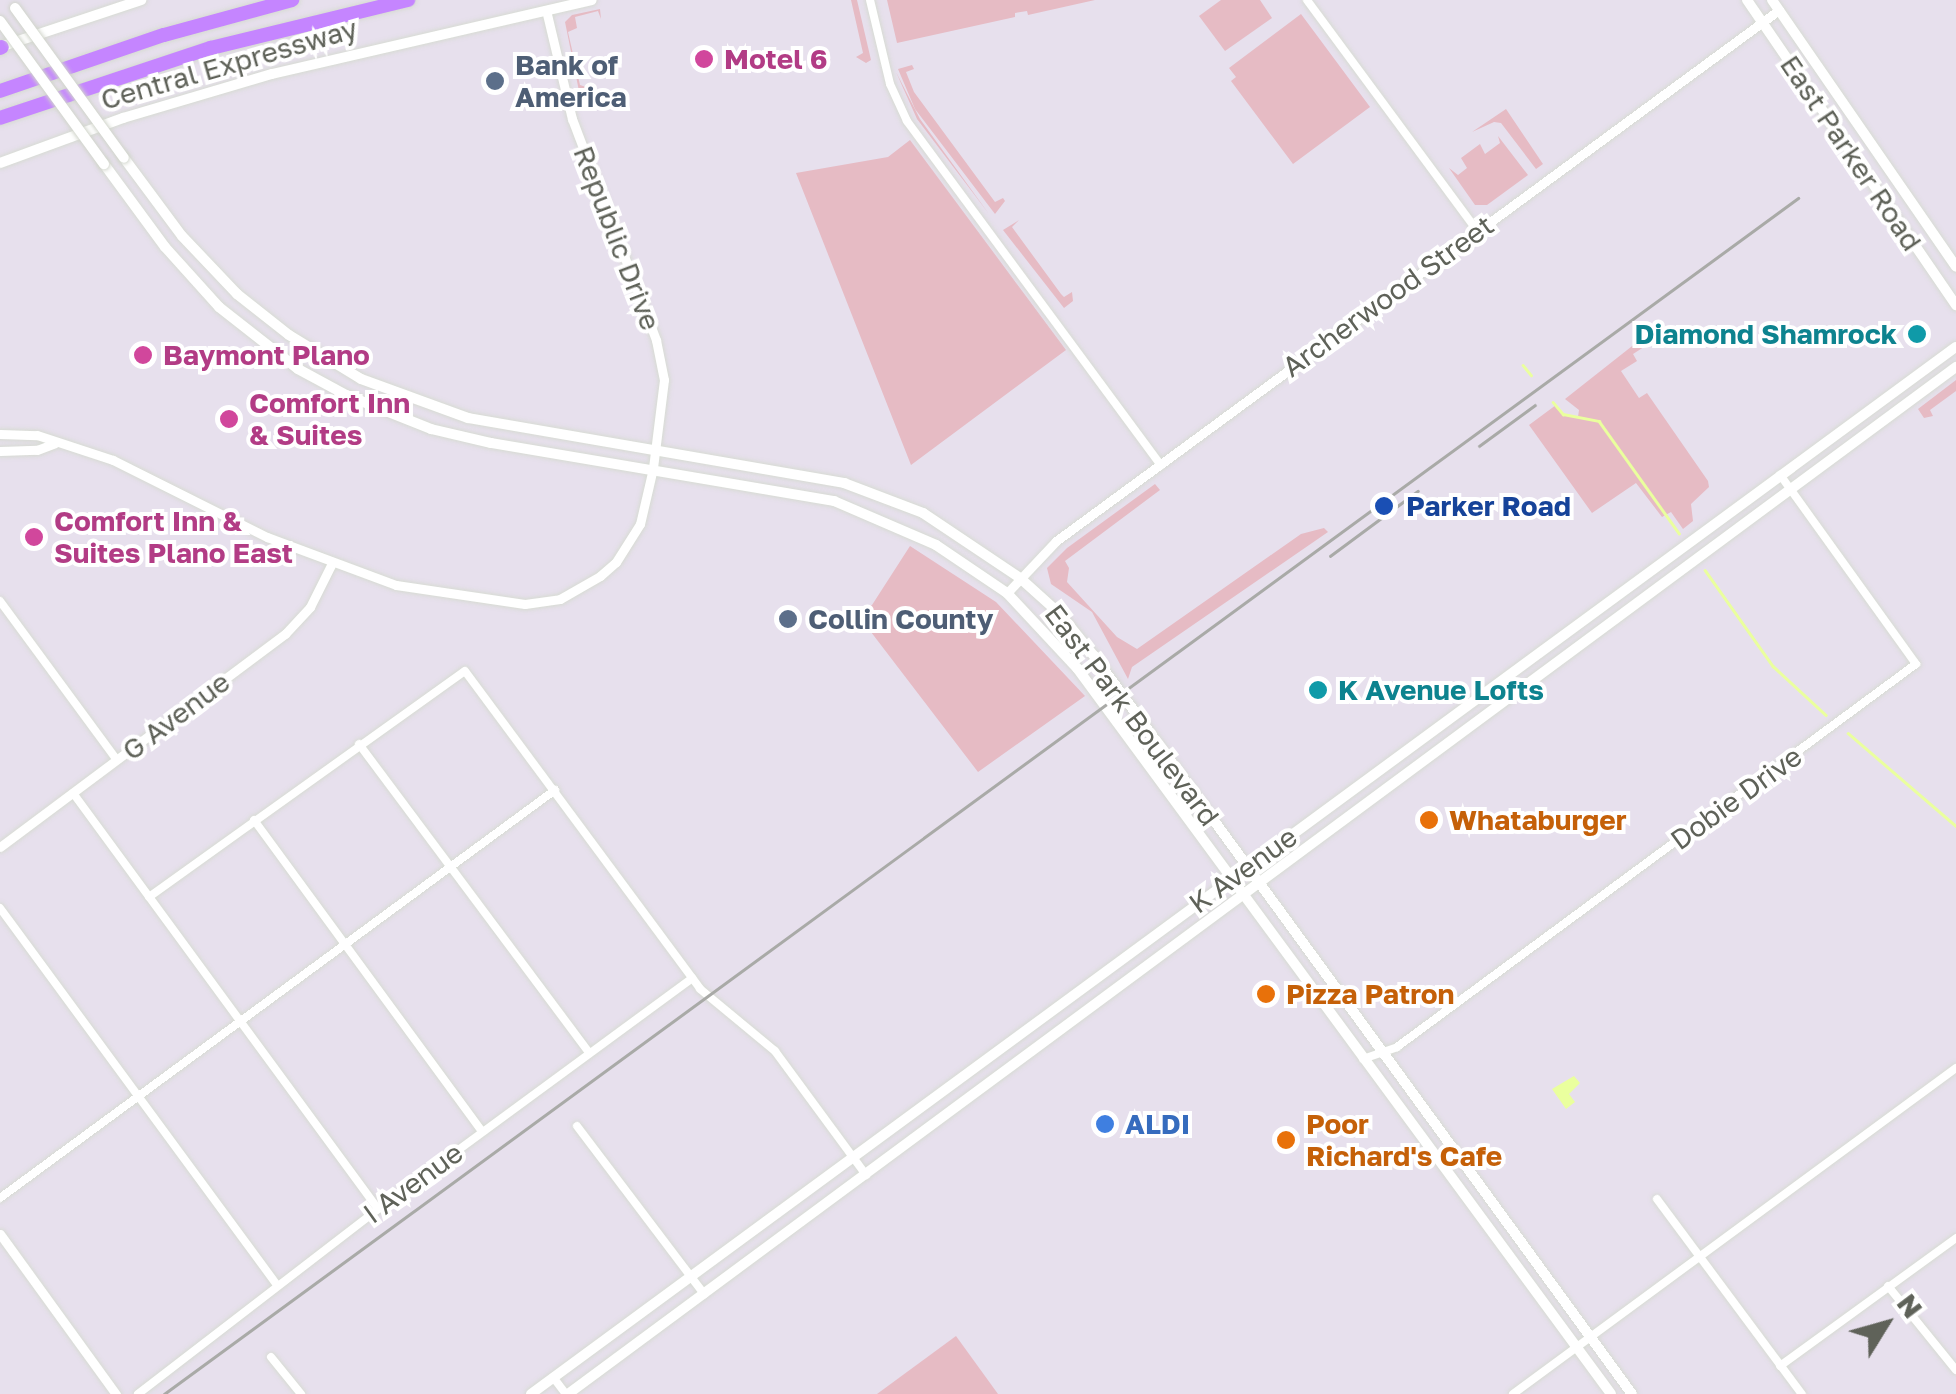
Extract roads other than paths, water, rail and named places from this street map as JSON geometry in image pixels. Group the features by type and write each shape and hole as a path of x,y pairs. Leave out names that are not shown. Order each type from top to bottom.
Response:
{"highway":[{"name":"Central Expressway","path":"0,90 164,35 292,0"},
{"name":"Central Expressway","path":"0,118 211,48 408,0"}],"main road":[{"path":"1,47 141,0"},
{"name":"Central Expressway","path":"0,163 122,118 272,74 592,0"},
{"name":"East Parker Road","path":"1747,0 1956,305"},
{"name":"East Park Boulevard","path":"12,4 210,268 267,319 361,379 436,408 490,422 814,474 923,514 1020,578 1079,637 1632,1394"},
{"name":"East Parker Road","path":"1775,5 1956,267"},
{"name":"East Park Boulevard","path":"0,21 191,278 251,334 298,369 346,395 431,429 534,451 809,494 902,528 954,555 1007,593 1062,649 1611,1394"},
{"path":"1832,128 1851,116"},
{"name":"K Avenue","path":"531,1394 1956,347"},
{"path":"298,369 309,349"},
{"name":"K Avenue","path":"567,1394 706,1296 1956,368"},
{"path":"431,429 436,408"},
{"path":"809,494 814,474"},
{"path":"1665,561 1676,576"},
{"path":"1560,636 1572,652"},
{"path":"1438,728 1450,743"},
{"path":"1166,788 1180,775"},
{"path":"1054,1011 1066,1027"},
{"path":"972,1071 986,1088"}],"street":[{"path":"870,0 890,84 907,121 1161,464"},
{"path":"1307,0 1476,232"},
{"name":"Archerwood Street","path":"1007,593 1056,541 1762,22 1775,5"},
{"name":"Republic Drive","path":"0,434 38,435 150,476 257,532 332,565 396,585 481,601 526,604 560,599 600,576 628,546 640,524 664,398 660,356 584,159 546,10"},
{"path":"0,452 37,450 55,443"},
{"name":"Dobie Drive","path":"1363,1058 1398,1047 1916,664 1780,476"},
{"name":"G Avenue","path":"0,847 297,623 332,565"},
{"path":"0,601 117,760"},
{"path":"150,897 465,671 692,978 711,1001 775,1051 866,1176"},
{"path":"359,744 589,1054"},
{"path":"0,1198 555,790"},
{"path":"72,793 378,1209"},
{"path":"254,820 482,1132"},
{"path":"0,908 277,1285"},
{"name":"I Avenue","path":"138,1394 217,1338 277,1285 378,1209 692,978"},
{"path":"1513,1394 1956,1068"},
{"path":"578,1126 706,1296"},
{"path":"1658,1199 1802,1394"},
{"path":"0,1234 116,1394"},
{"path":"1780,1366 1956,1238"},
{"path":"1888,1286 1956,1370"},
{"path":"272,1357 302,1394"},
{"path":"554,1378 567,1394"}],"waterway":[{"path":"1523,365 1531,375"},
{"path":"1553,402 1563,414 1599,421 1679,533"},
{"path":"1705,570 1773,666 1826,715"},
{"path":"1848,733 1956,826"}],"tram line":[{"path":"164,1394 1798,198"},
{"path":"1479,446 1535,405"},
{"path":"1330,556 1418,491"}],"place":[{"name":"Motel 6","path":"704,59"},
{"name":"Bank of America","path":"495,81"},
{"name":"Diamond Shamrock","path":"1917,334"},
{"name":"Baymont Plano","path":"143,355"},
{"name":"Comfort Inn & Suites","path":"229,419"},
{"name":"Parker Road","path":"1384,506"},
{"name":"Comfort Inn & Suites Plano East","path":"34,537"},
{"name":"Collin County","path":"788,619"},
{"name":"K Avenue Lofts","path":"1318,690"},
{"name":"Whataburger","path":"1429,820"},
{"name":"Pizza Patron","path":"1266,994"},
{"name":"ALDI","path":"1105,1124"},
{"name":"Poor Richard's Cafe","path":"1286,1140"}]}
